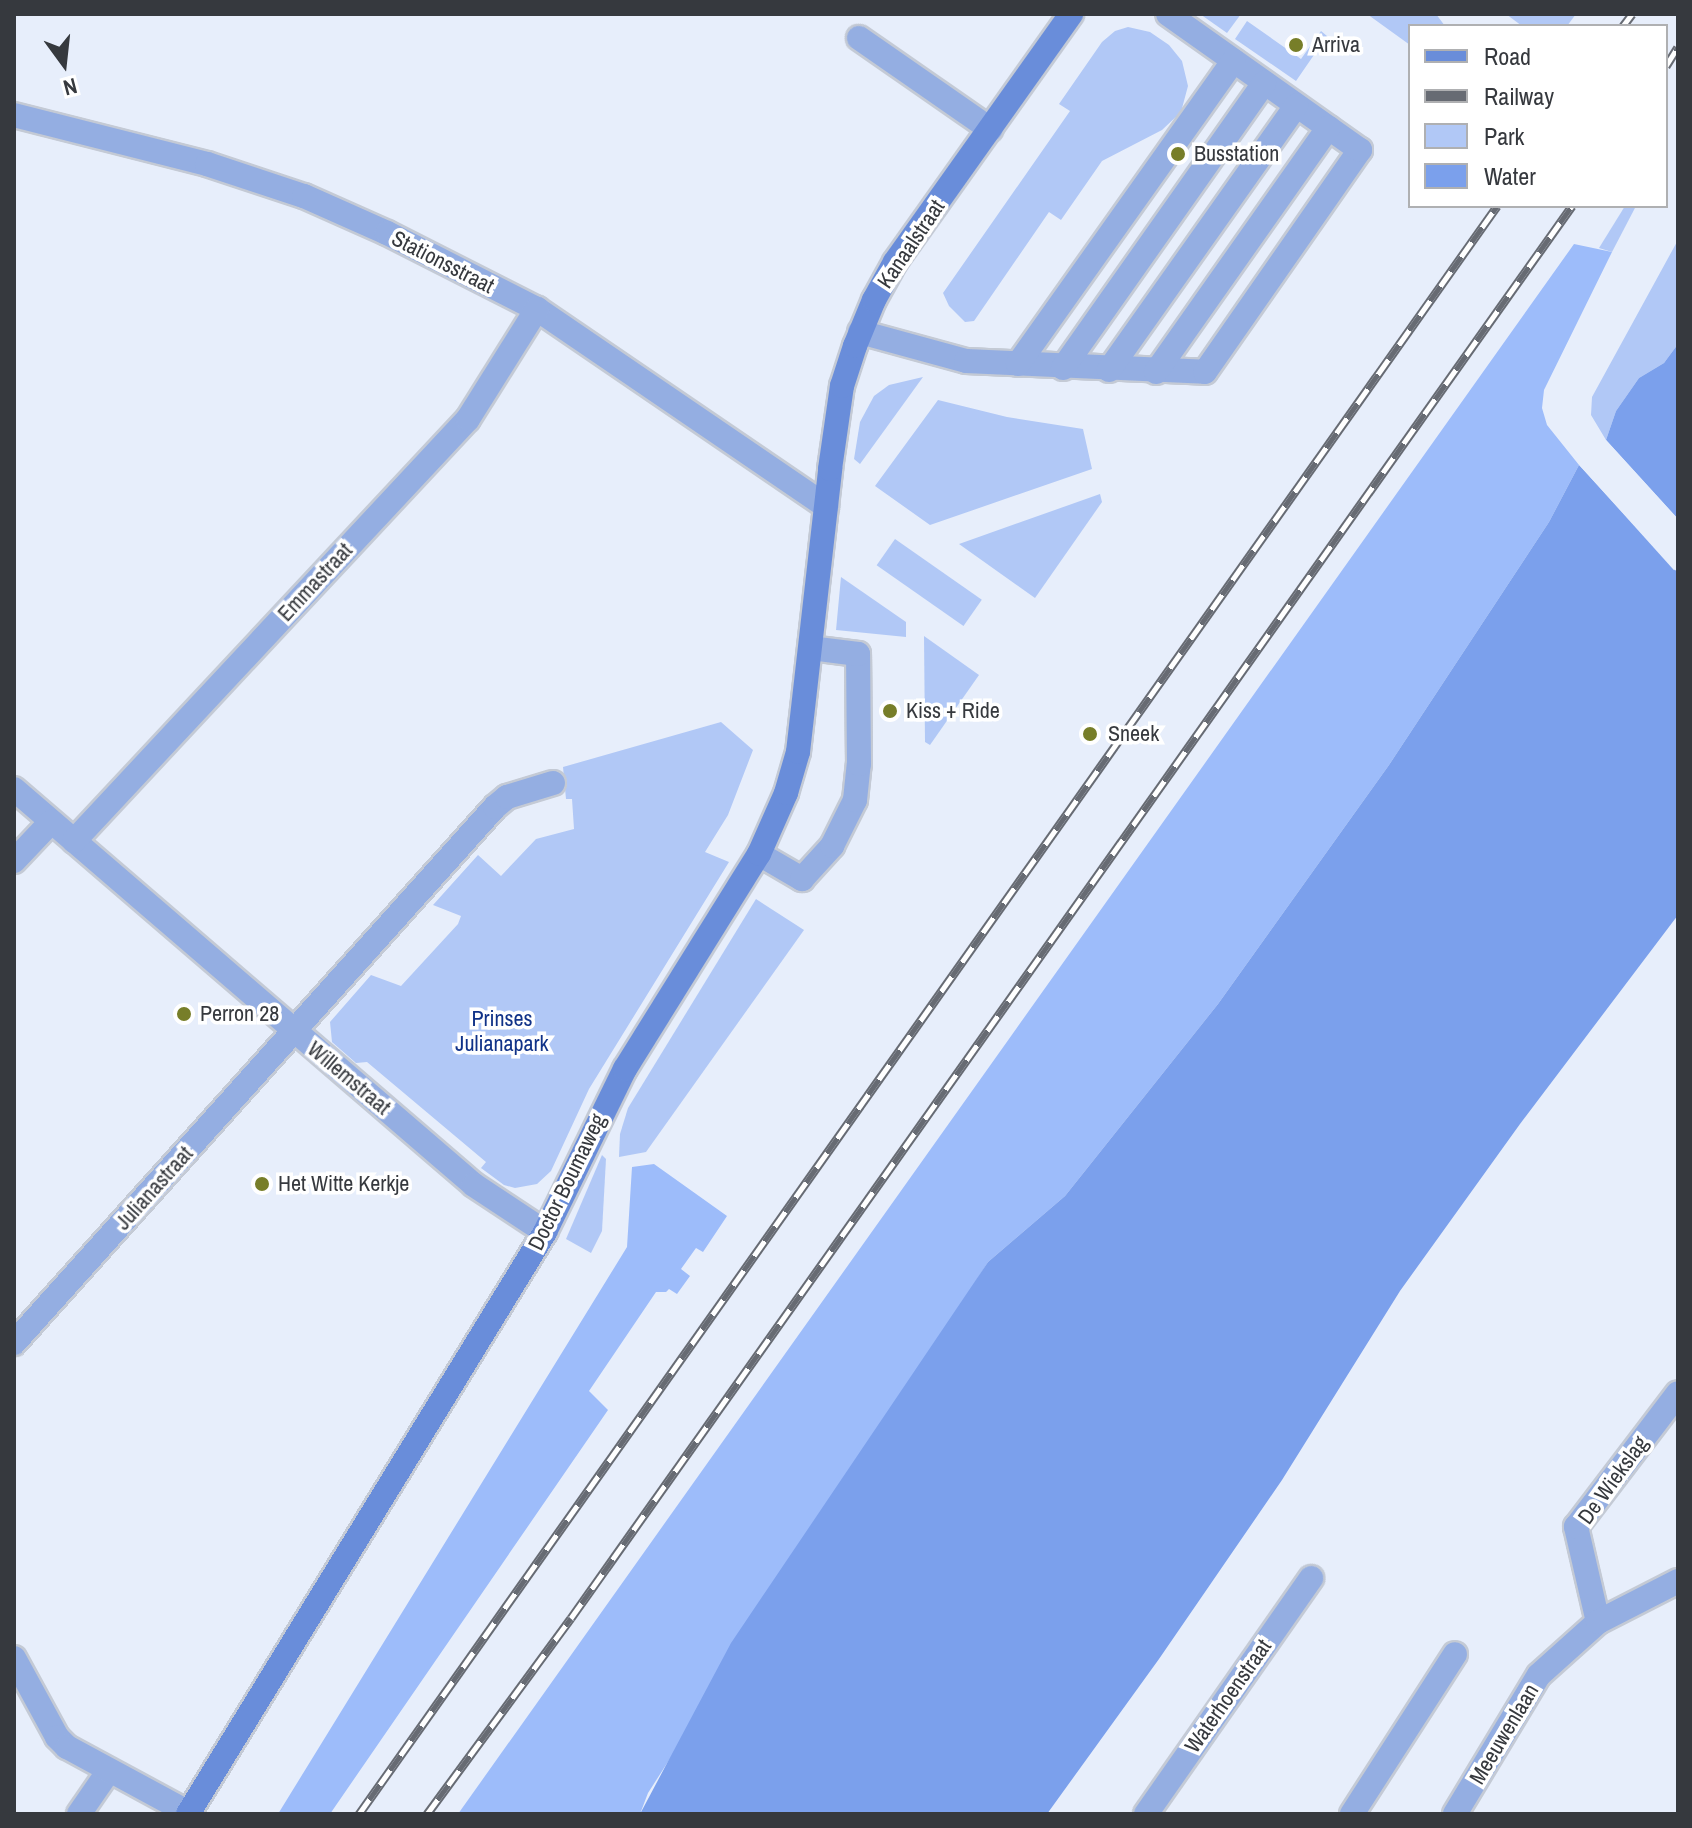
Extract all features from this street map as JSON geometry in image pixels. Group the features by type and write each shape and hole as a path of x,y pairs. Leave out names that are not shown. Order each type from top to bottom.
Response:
{"main road":[{"name":"Kanaalstraat","path":"826,506 842,386 860,332 895,262 1071,14"},
{"name":"Doctor Boumaweg","path":"188,1814 545,1232 625,1069 759,854 786,793 798,752 826,506"}],"street":[{"path":"860,332 966,361 1063,368 1205,372 1360,150 1168,14"},
{"path":"859,38 990,129"},
{"path":"1018,364 1233,61"},
{"path":"1063,368 1264,83"},
{"path":"1109,370 1296,106"},
{"name":"Stationsstraat","path":"14,115 207,164 304,196 411,245 537,309 826,506"},
{"path":"1156,372 1328,128"},
{"name":"Emmastraat","path":"74,841 468,419 537,309"},
{"path":"759,854 802,879 832,846 855,800 859,764 858,654 811,648"},
{"path":"294,1031 495,807 507,797 553,783"},
{"name":"Willemstraat","path":"14,789 474,1185 545,1232"},
{"path":"14,861 51,822"},
{"name":"Julianastraat","path":"14,1343 294,1031"},
{"name":"De Wiekslag","path":"1598,1622 1576,1527 1678,1393"},
{"name":"Waterhoenstraat","path":"1146,1814 1311,1578"},
{"name":"Meeuwenlaan","path":"1455,1814 1539,1675 1598,1622 1678,1581"},
{"path":"1352,1814 1455,1654"},
{"path":"14,1658 57,1737 108,1772 188,1814"},
{"path":"81,1812 108,1772"}],"green space":[{"path":"1200,14 1241,14 1227,33"},
{"path":"1367,14 1436,14 1444,24 1408,24 1408,44"},
{"path":"1506,14 1576,14 1568,24 1519,24"},
{"path":"1247,21 1301,59 1321,31 1327,36 1296,81 1235,39"},
{"path":"1128,27 1150,32 1169,45 1182,61 1188,86 1181,112 1162,130 1102,161 1061,220 1049,212 974,321 965,322 949,306 943,293 1070,111 1059,104 1102,42 1115,31"},
{"path":"1624,208 1635,208 1612,252 1599,248"},
{"path":"1678,240 1678,344 1664,363 1639,378 1616,411 1606,440 1591,415 1592,397"},
{"path":"923,377 860,464 854,459 860,422 874,396 889,385"},
{"path":"938,400 1007,417 1083,429 1092,469 930,525 875,486"},
{"path":"1100,494 1102,502 1035,598 959,544"},
{"path":"895,539 982,600 963,626 877,565"},
{"path":"841,577 906,622 906,637 836,630"},
{"path":"924,636 979,675 930,745 925,742"},
{"name":"Prinses Julianapark","path":"721,722 753,750 728,815 705,852 729,862 589,1089 551,1171 537,1184 515,1188 504,1185 481,1168 486,1162 367,1062 356,1063 332,1042 330,1022 371,975 401,986 458,924 461,916 433,905 478,855 501,876 536,839 574,829 572,799 566,799 563,767"},
{"path":"756,899 804,930 646,1152 619,1157 620,1134 628,1108"},
{"path":"602,1155 606,1159 602,1231 591,1253 566,1239"}],"shaded area":[{"path":"1574,244 1612,252 1544,390 1542,408 1547,425 1579,465 1549,522 1389,765 1218,1004 1065,1196 988,1262 648,1793 640,1814 458,1814"},
{"path":"654,1164 727,1216 703,1252 696,1248 681,1269 690,1276 677,1294 669,1289 656,1292 589,1391 608,1410 330,1814 278,1814 627,1247 632,1167"}],"water":[{"path":"1678,344 1678,519 1606,440 1616,411 1639,378 1664,363"},
{"path":"1579,465 1678,573 1678,915 1520,1124 1400,1291 1282,1480 1159,1659 1047,1814 640,1814 731,1643 988,1262 1065,1196 1218,1004 1389,765 1549,522"}],"pier":[{"path":"1606,440 1678,519 1678,523 1603,443"},
{"path":"1582,462 1677,568 1674,570 1579,465"}],"railway":[{"path":"1624,24 1632,14"},
{"path":"1668,63 1678,47"},
{"path":"359,1814 1496,208"},
{"path":"427,1814 571,1618 1571,208"}],"place":[{"name":"Arriva","path":"1296,45"},
{"name":"Busstation","path":"1178,154"},
{"name":"Kiss + Ride","path":"890,711"},
{"name":"Sneek","path":"1090,734"},
{"name":"Perron 28","path":"184,1014"},
{"name":"Het Witte Kerkje","path":"262,1184"}]}
